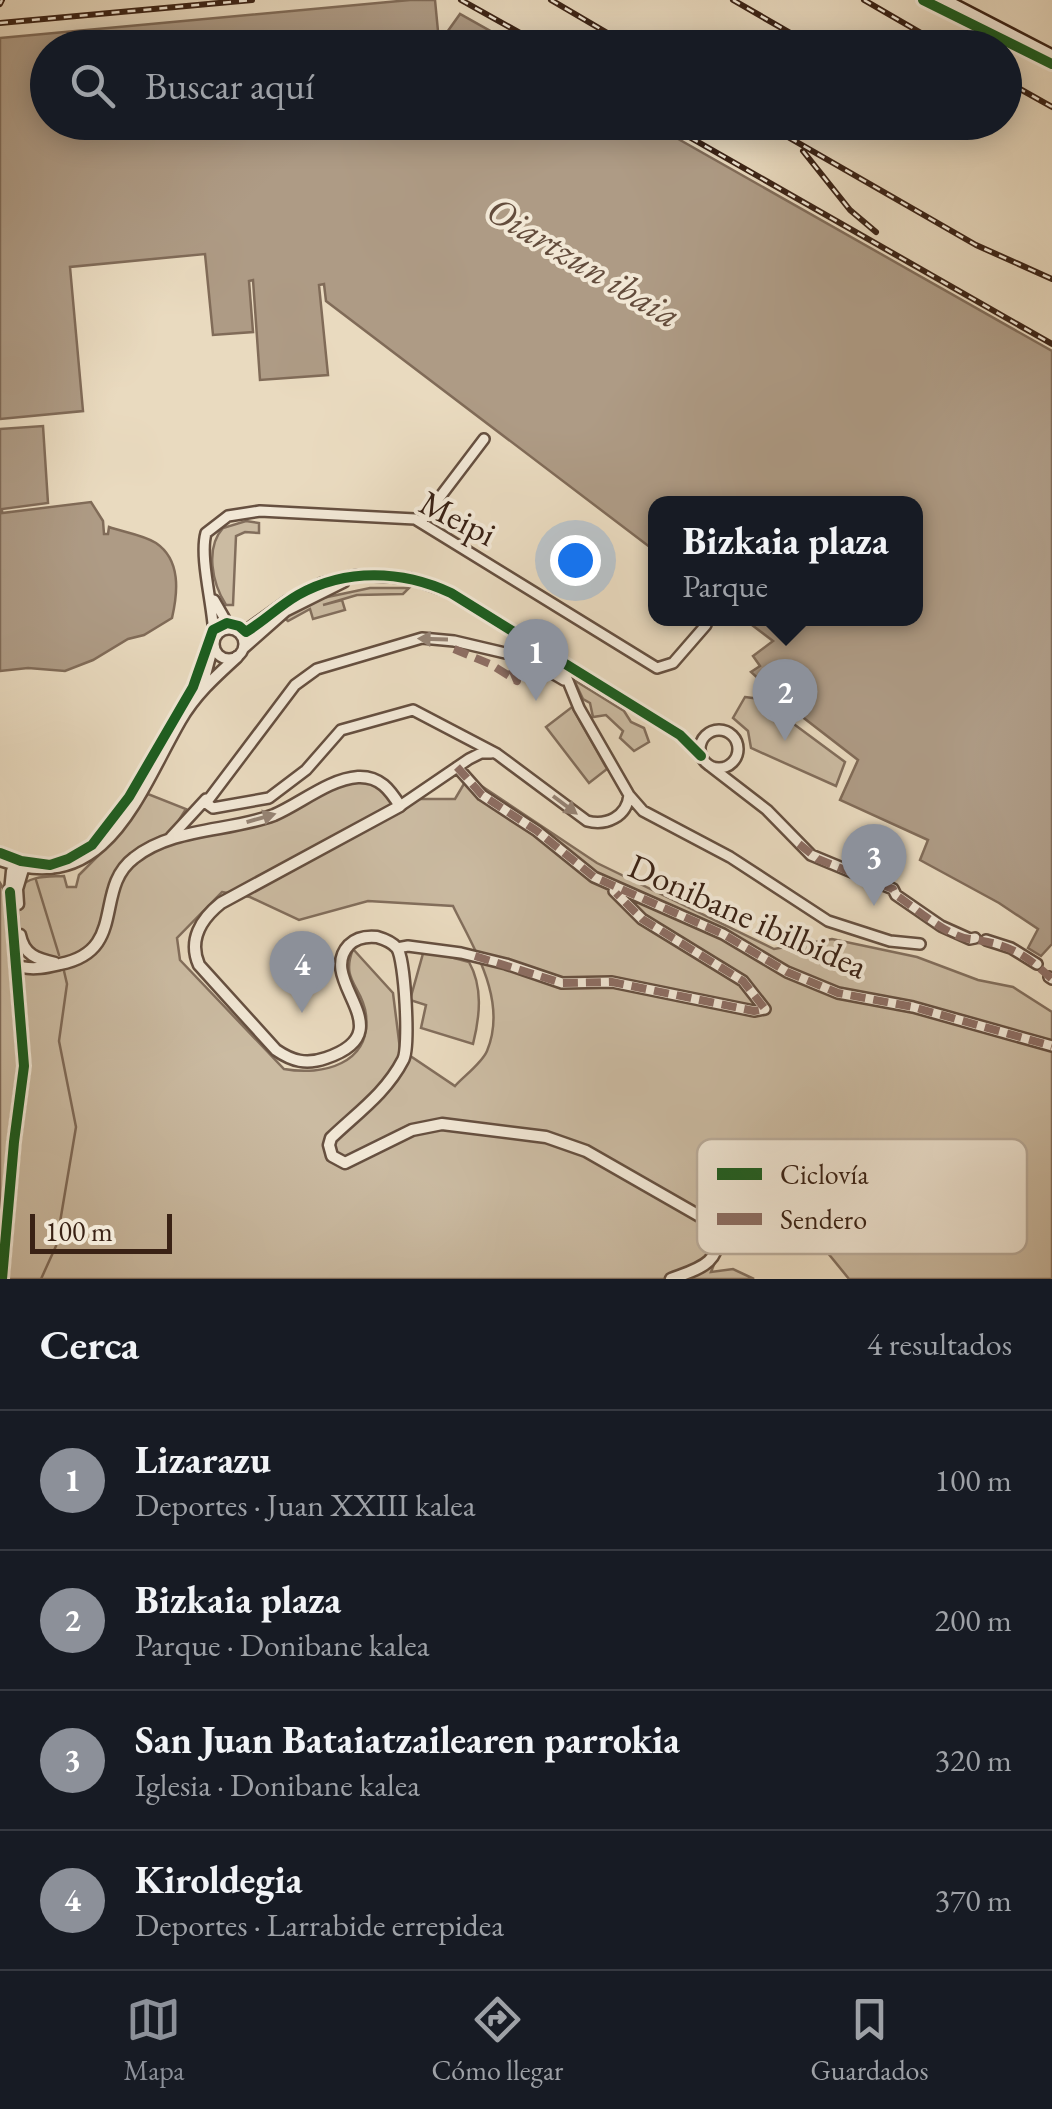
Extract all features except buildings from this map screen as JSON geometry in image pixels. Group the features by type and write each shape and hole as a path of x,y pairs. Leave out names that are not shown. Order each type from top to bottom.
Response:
{"main road":[{"path":"944,0 966,5 1008,30"},
{"path":"1022,38 1052,56"}],"street":[{"path":"421,522 484,439"},
{"name":"Meipi","path":"214,642 204,542 212,526 228,516 272,511 398,517 421,522 653,666 664,668 673,663 705,626"},
{"path":"0,860 49,871 70,866 101,844 145,786 200,692 286,611 366,575"},
{"path":"241,634 310,588 334,579 366,575 409,578 438,587 680,735 710,766 768,810 810,855 893,889 941,926 970,940 981,938 1024,954 1037,964"},
{"name":"Meipi","path":"211,594 230,628"},
{"path":"200,692 220,630 230,628 241,634"},
{"path":"240,653 241,634"},
{"path":"21,975 30,974 42,964 61,964 85,955 102,936 114,885 127,864 183,828 295,685 317,669 422,638 454,641 528,659 540,659 540,648"},
{"path":"214,642 222,658 240,653"},
{"path":"528,659 566,681"},
{"path":"558,659 566,681 629,795 656,819 730,856 828,922 890,941 920,944"},
{"path":"566,681 567,672 576,670"},
{"path":"206,802 216,807 269,798 306,770 342,730 403,711 423,713 498,754 592,822 614,819 628,804 629,795"},
{"path":"680,735 705,736 717,730 726,731 738,746 738,755 732,764 710,766"},
{"path":"701,756 705,736"},
{"path":"498,754 481,753 400,806 221,903 203,921 194,943 199,965 276,1050 288,1059 309,1062 340,1052 359,1032 360,1018 340,968 345,950 355,940 370,937 397,948 460,953 572,985 612,982 754,1012 764,1009 743,981 642,919 609,886"},
{"name":"Donibane ibilbidea","path":"456,768 490,801 537,830 609,886 712,929 786,972 838,993 914,1008 1052,1046"},
{"path":"166,840 272,816 354,777 384,785 400,806"},
{"path":"2,1279 24,1066 21,975 10,892 12,871 22,868"},
{"path":"22,868 17,938 42,964"},
{"path":"0,871 10,892"},
{"path":"397,948 404,970 407,1052 375,1099 331,1138 328,1146 332,1156 345,1162 412,1130 442,1124 526,1134 573,1144 697,1214"},
{"path":"670,1279 710,1264 715,1254"}],"shaded area":[{"path":"246,521 259,523 259,533 236,536 233,605 226,605 214,576 214,545 223,528"},
{"path":"370,588 409,588 403,594 357,595 323,605 342,600 345,610 313,619 310,609 288,621 284,618 318,599"},
{"path":"574,680 624,711 631,722 644,728 649,742 634,751 620,738 623,731 606,715 593,717 590,703 583,699"},
{"path":"745,697 760,699 845,762 836,786 751,748 748,731 733,718"},
{"path":"572,707 607,769 589,783 546,727"},
{"path":"468,777 597,863 774,949 832,939 917,957 978,980 1013,987 1052,1012 1052,1279 849,1279 829,1254 1027,1254 1027,1139 697,1139 697,1254 718,1254 711,1272 733,1269 754,1279 0,1279 0,883 6,893 18,974 41,968 20,935 17,889 33,879 64,876 67,887 76,887 79,875 148,794 186,809 167,839 264,818 342,781 374,779 396,799 455,799","holes":["222,892 250,897 299,920 368,901 453,906 479,958 491,994 494,1013 485,1056 455,1086 400,1049 393,993 353,949 349,969 366,1015 361,1045 342,1063 328,1068 284,1069 180,960 177,938"]},
{"path":"424,950 469,962 477,981 479,1002 473,1044 421,1028 426,1005 410,1000"}],"water":[{"path":"435,0 438,30 86,30"},
{"path":"460,14 489,30 449,30"},
{"name":"Oiartzun ibaia","path":"30,35 30,140 680,140 1052,351 1052,944 1041,956 1028,948 1038,929 920,860 928,840 840,800 858,760 751,672 760,666 753,656 773,641 753,626 923,626 923,496 648,496 648,546 326,301 324,284 319,285 328,375 260,380 253,280 249,281 253,332 213,335 205,254 70,267 83,411 0,419 0,38"},
{"path":"43,426 48,503 2,509 2,513 91,502 103,521 104,534 108,534 109,527 146,538 164,550 176,577 174,608 172,618 144,635 65,671 0,671 0,429"}],"waterway":[{"path":"36,880 59,955"},
{"path":"41,1279 56,1246 76,1127 59,1041 67,984 64,971"}],"railway":[{"path":"0,4 2,0"},
{"path":"0,23 252,0"},
{"path":"461,0 515,30"},
{"path":"551,0 602,30"},
{"path":"733,0 785,30"},
{"path":"864,0 916,30"},
{"path":"1022,90 1052,107"},
{"path":"695,140 1052,344"},
{"path":"793,140 976,245 1052,279"},
{"path":"803,151 850,210 876,232"}],"marked path":[{"path":"454,649 517,681 510,664 531,675"},
{"path":"457,767 482,795 537,831 594,877 723,934 787,972 838,993 913,1007 1052,1046"},
{"path":"799,844 818,859 893,889 896,895 952,933 1015,951 1052,979"},
{"path":"475,956 562,983 612,982 754,1011 765,1009 743,981 642,919 616,893"}],"cycle path":[{"path":"923,0 983,30"},
{"path":"1022,49 1052,64"},
{"path":"0,853 50,865 92,845 129,797 193,687 213,630 227,623 246,632 298,595 355,576 394,576 451,593 680,735 701,756"},
{"path":"2,1279 24,1066 10,892"}],"place":[{"name":"Lizarazu","path":"536,701"},
{"name":"Bizkaia plaza","path":"785,741"},
{"name":"San Juan Bataiatzailearen parrokia","path":"874,906"},
{"name":"Kiroldegia","path":"302,1013"}]}
